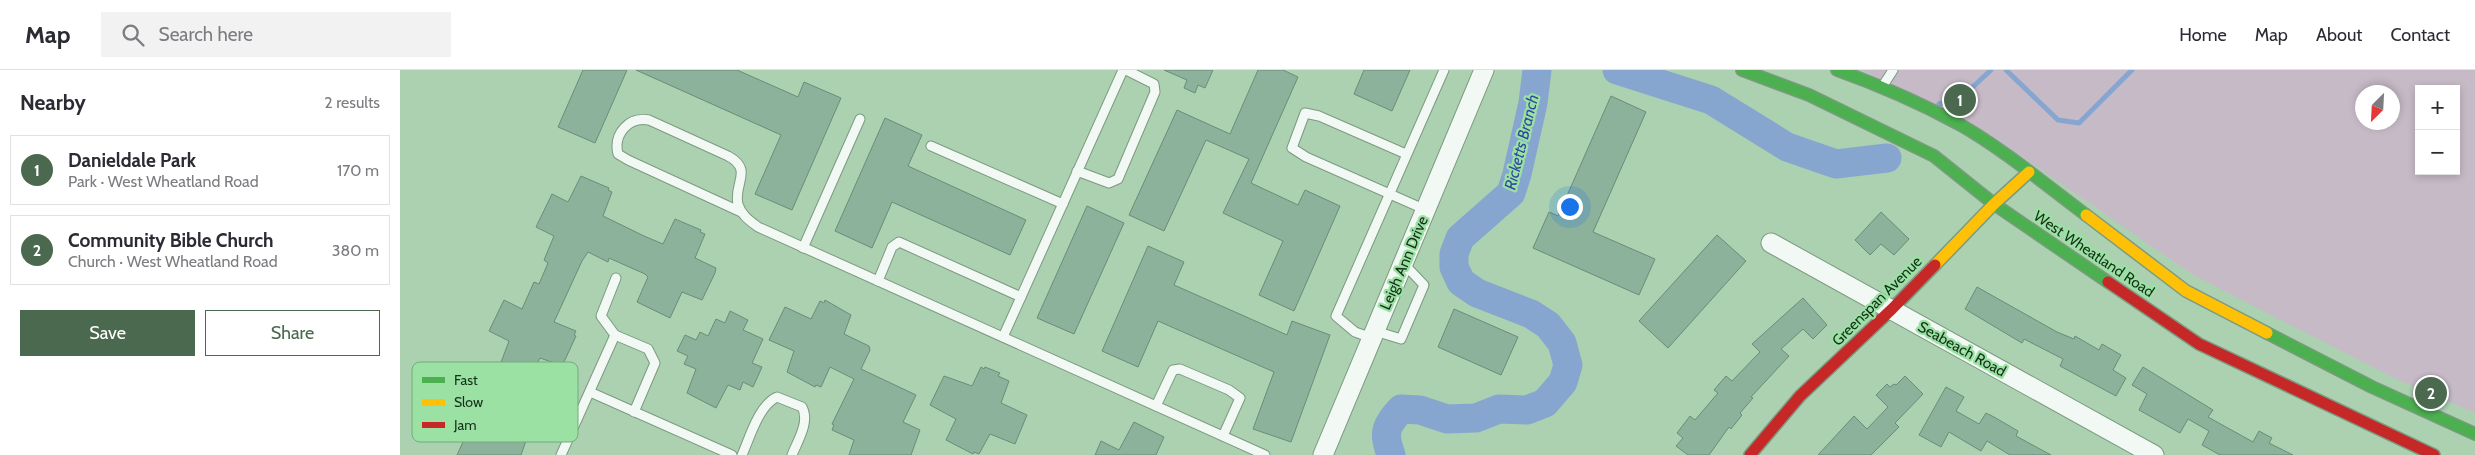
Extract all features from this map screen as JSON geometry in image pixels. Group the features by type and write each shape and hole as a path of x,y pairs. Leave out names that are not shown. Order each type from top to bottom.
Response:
{"main road":[{"name":"West Wheatland Road","path":"1742,70 1869,117 1934,156 1994,204 2199,344 2434,455"},
{"name":"West Wheatland Road","path":"1837,70 1960,125 2029,172 2186,291 2372,387 2475,434"},
{"name":"Greenspan Avenue","path":"1750,455 1800,396 1892,309 1994,204 2029,172"}],"street":[{"name":"Leigh Ann Drive","path":"1323,455 1484,70"},
{"name":"Seabeach Road","path":"1771,243 2154,455"}],"lane":[{"path":"1003,337 1062,204 1124,70 1154,84 1155,92 1118,179 1109,184 1077,172"},
{"path":"1403,263 1424,285 1401,338 1355,332 1336,316 1388,193 1444,70"},
{"path":"1881,91 1894,70"},
{"path":"1406,154 1319,116 1305,113 1297,129 1292,148 1306,157 1426,210"},
{"path":"741,212 737,203 741,170 737,161 649,120 638,118 629,123 622,131 616,145 618,154 741,212 758,227 1265,455"},
{"path":"803,248 860,119"},
{"path":"931,146 1062,204"},
{"path":"878,281 892,247 899,242 1021,297"},
{"path":"616,278 601,316 616,335 648,349 655,363 634,412"},
{"path":"578,418 616,335"},
{"path":"1156,406 1173,370 1180,369 1229,390 1240,398 1223,436"},
{"path":"590,392 732,455"},
{"path":"742,455 764,408 770,400 777,397 802,407 805,413 805,422 792,455"},
{"path":"561,455 567,442"}],"shaded area":[{"path":"1862,70 2475,70 2475,413 2396,379 2193,275 1984,130"}],"building":[{"path":"583,70 627,70 595,143 558,127"},
{"path":"636,70 737,70 798,97 804,82 841,98 792,210 755,194 781,135"},
{"path":"1164,70 1213,70 1205,88 1198,85 1195,93 1184,88 1187,80"},
{"path":"1258,70 1283,70 1298,77 1251,183 1298,205 1305,190 1340,206 1294,311 1259,295 1283,241 1223,213 1249,159 1206,140 1164,231 1129,215 1177,110 1230,134"},
{"path":"1364,70 1410,70 1392,111 1354,94"},
{"path":"1611,96 1646,112 1593,232 1655,259 1639,295 1533,248 1549,212 1558,216"},
{"path":"885,118 922,135 908,166 1026,220 1010,255 892,202 872,248 835,231"},
{"path":"581,176 609,188 608,190 612,192 603,216 644,236 663,244 675,219 701,230 700,232 705,234 695,258 716,268 715,273 702,300 682,292 670,318 637,302 648,277 645,274 609,258 608,262 588,252 554,322 576,331 574,335 576,336 564,362 551,362 540,358 538,362 501,362 509,341 489,331 504,300 522,309 534,282 539,284 548,263 544,260 554,236 536,227 552,194 568,202"},
{"path":"1087,206 1124,223 1074,334 1037,318"},
{"path":"1881,212 1909,239 1894,255 1881,244 1870,255 1855,240"},
{"path":"1717,235 1746,261 1668,348 1639,321"},
{"path":"1148,246 1184,262 1174,285 1287,335 1292,321 1330,335 1291,442 1253,429 1274,372 1158,321 1138,367 1102,351"},
{"path":"1977,287 2057,332 2074,339 2075,336 2099,350 2102,344 2121,355 2113,370 2126,378 2116,396 2060,366 2063,359 2024,339 2022,343 1965,309"},
{"path":"1803,298 1827,325 1813,339 1803,329 1781,349 1789,356 1751,397 1753,398 1740,413 1742,415 1731,429 1729,427 1709,455 1688,455 1676,446 1683,438 1677,433 1690,416 1695,420 1718,393 1714,390 1726,376 1732,381 1760,352 1752,344"},
{"path":"825,300 851,315 844,334 869,346 870,350 861,369 916,395 903,422 920,430 911,455 849,455 854,440 832,430 834,425 832,424 854,379 830,367 821,387 816,385 815,387 787,372 794,351 769,340 785,307 811,319 820,301 824,303"},
{"path":"1454,309 1518,337 1501,375 1438,347"},
{"path":"730,311 748,320 743,330 763,339 752,363 762,367 753,387 743,382 740,390 728,385 716,408 687,393 696,369 684,364 688,356 677,351 685,335 696,340 700,332 708,336 716,319 725,323"},
{"path":"981,367 1000,373 998,376 1009,381 1001,403 1027,415 1015,444 990,434 979,454 974,452 973,454 946,440 956,419 930,405 944,376 972,386"},
{"path":"2143,367 2213,410 2208,417 2253,442 2259,431 2272,438 2269,443 2293,455 2220,455 2202,445 2209,431 2188,419 2180,433 2139,410 2147,394 2132,385"},
{"path":"1905,376 1923,394 1895,423 1899,427 1871,455 1818,455 1854,416 1867,429 1888,407 1876,395 1887,384 1890,387 1894,384 1896,385"},
{"path":"1946,387 1964,397 1956,411 1979,424 1986,413 2018,431 2016,436 2051,455 2010,455 1987,441 1981,451 1949,432 1941,447 1919,435"},
{"path":"1134,422 1164,437 1156,455 1095,455 1101,441 1119,450"},
{"path":"463,442 526,442 521,455 457,455"}],"waterway":[{"name":"Ricketts Branch","path":"1391,455 1386,435 1387,430 1401,409 1420,410 1447,419 1476,418 1499,409 1527,410 1545,403 1563,382 1568,365 1562,343 1548,325 1531,314 1477,293 1461,282 1454,267 1454,254 1460,238 1511,193 1533,103 1537,70"},
{"name":"Ricketts Branch","path":"1617,70 1711,100 1787,147 1836,164 1887,158"},
{"name":"Ricketts Branch","path":"1939,104 1961,98 1991,70"},
{"name":"Ricketts Branch","path":"2006,70 2058,120 2079,123 2132,70"}],"traffic: fast":[{"path":"1742,70 1809,95 1934,156 1994,204 2108,282"},
{"path":"1837,70 1899,95 1959,124 2008,156 2086,215"},
{"path":"2267,333 2372,387 2475,434"}],"traffic: slow":[{"path":"1935,265 1994,204 2029,172"},
{"path":"2086,215 2186,291 2267,333"}],"traffic: jam":[{"path":"1750,455 1800,396 1892,309 1935,265"},
{"path":"2108,282 2199,344 2434,455"}],"place":[{"name":"Danieldale Park","path":"1960,100"},
{"name":"Community Bible Church","path":"2431,393"}]}
